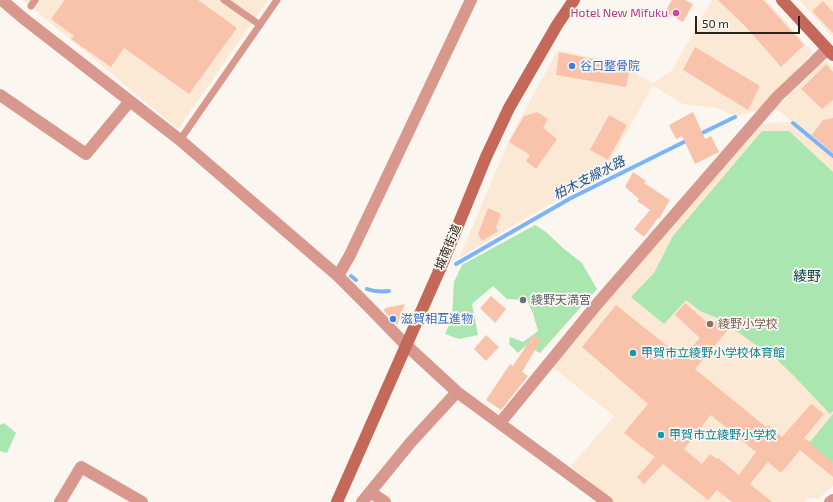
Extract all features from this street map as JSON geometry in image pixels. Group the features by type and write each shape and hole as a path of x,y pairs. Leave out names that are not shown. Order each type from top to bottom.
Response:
{"street":[{"path":"2,0 180,140 338,276 406,345 457,392 607,502"},
{"path":"338,276 350,256 471,0"},
{"name":"城南街道","path":"337,502 443,262 486,157 509,108 557,25 574,0"},
{"path":"500,423 598,303 778,96 813,63 831,52 782,0"},
{"path":"0,95 86,154 130,101"},
{"path":"362,502 411,442 457,392"},
{"path":"60,502 81,467 142,502"},
{"path":"370,492 385,502"}],"lane":[{"path":"224,0 260,25"},
{"path":"180,140 277,0"}],"shaded area":[{"path":"23,0 268,0 178,129"},
{"path":"712,0 766,0 813,52 761,110 736,116 716,108 683,104 653,86 602,175 585,183 459,258 512,134 558,50 637,67 636,74 654,83 672,70"},
{"path":"799,0 833,0 833,37"},
{"path":"826,60 833,67 833,154 775,108"},
{"name":"綾野小学校","path":"790,122 833,157 833,486 818,499 807,498 804,502 614,502 571,466 614,416 551,366 759,124"}],"green space":[{"path":"762,131 789,131 833,172 833,411 830,414 766,349 757,346 720,319 700,311 686,300 664,324 631,297 654,273 673,236"},
{"path":"535,225 546,232 582,263 597,289 540,353 526,345 518,353 509,344 510,337 523,342 538,331 533,313 527,300 507,299 493,286 472,304 478,335 459,339 445,334 452,318 454,282 462,265"},
{"path":"833,414 833,463 804,443 806,439 810,442"},
{"path":"4,423 16,433 7,453 0,451 0,425"}],"building":[{"path":"65,0 198,0 237,28 189,94 124,48 111,67 71,39 74,36 51,19"},
{"path":"672,0 685,0 693,4 683,22 665,12"},
{"path":"718,0 763,0 804,45 781,67 746,27"},
{"path":"823,1 833,12 833,33 812,11"},
{"path":"695,47 760,86 748,110 683,70"},
{"path":"559,52 630,67 626,87 556,75"},
{"path":"826,64 833,72 833,100 822,109 801,89"},
{"path":"537,112 548,119 543,128 557,139 536,169 526,161 530,155 509,142 524,116"},
{"path":"693,112 705,139 711,136 719,152 695,164 682,136 676,139 669,125"},
{"path":"609,115 627,125 608,160 590,150"},
{"path":"833,118 833,153 812,135 823,120"},
{"path":"633,172 646,181 644,183 670,200 659,219 658,218 644,237 634,229 650,210 637,201 639,199 625,187"},
{"path":"488,208 501,214 496,227 498,231 482,241 478,234"},
{"path":"491,296 506,309 495,323 480,308"},
{"path":"685,303 711,326 716,321 727,331 695,369 766,427 768,425 782,437 811,404 824,414 804,438 833,463 833,477 800,450 781,473 768,462 750,484 772,502 732,502 717,490 708,500 663,464 644,484 637,477 655,457 624,433 648,404 582,347 616,305 682,358 700,338 675,315","holes":["711,415 756,452 739,475 718,458 717,459 710,454 702,464 684,449"]},
{"name":"滋賀相互進物","path":"405,304 397,325 384,311 385,308"},
{"path":"486,335 499,347 486,361 474,349"},
{"path":"533,335 541,340 522,372 528,376 501,410 486,400 510,364 513,366"}],"waterway":[{"name":"柏木支線水路","path":"698,135 735,117"},
{"path":"793,123 833,156"},
{"name":"柏木支線水路","path":"456,264 571,198 688,140"},
{"name":"柏木支線水路","path":"351,276 356,280"},
{"path":"367,289 378,292 389,291"}],"place":[{"name":"Hotel New Mifuku","path":"676,13"},
{"name":"谷口整骨院","path":"572,66"},
{"name":"綾野天満宮","path":"523,300"},
{"name":"滋賀相互進物","path":"393,319"},
{"name":"綾野小学校","path":"710,324"},
{"name":"甲賀市立綾野小学校体育館","path":"633,353"},
{"name":"甲賀市立綾野小学校","path":"661,435"}],"district":[{"name":"綾野","path":"807,276"}]}
